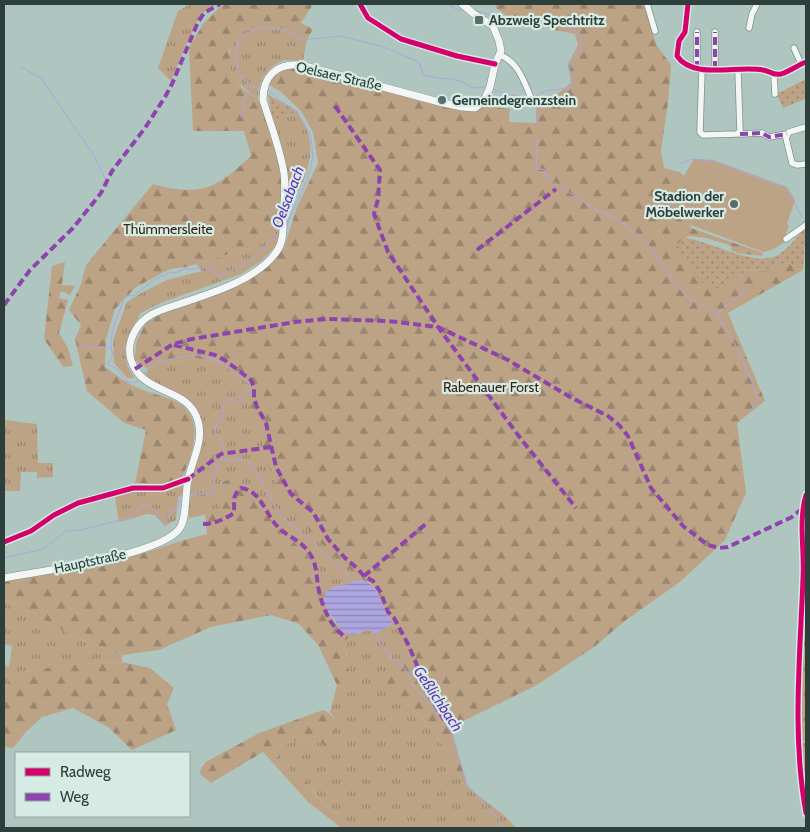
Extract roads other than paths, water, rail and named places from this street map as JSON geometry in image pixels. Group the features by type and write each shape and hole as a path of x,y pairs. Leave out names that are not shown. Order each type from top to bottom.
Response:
{"main road":[{"path":"462,4 493,26 499,41 500,55"},
{"name":"Oelsaer Straße","path":"188,479 200,437 200,428 195,413 186,402 176,395 142,378 135,370 130,357 131,342 136,329 147,317 160,310 233,285 262,266 278,249 283,236 284,174 263,100 264,89 272,73 281,67 294,64 462,107 475,108 484,101 490,88 495,64 500,55"},
{"name":"Hauptstraße","path":"4,578 87,564 143,549 161,542 174,534 183,522 188,479"}],"street":[{"path":"360,4 368,18 401,39 457,56 495,64"},
{"path":"647,4 655,31"},
{"path":"688,4 685,32 679,41 677,56 681,62 691,67 699,69 764,70 774,74 782,73 804,63 794,48"},
{"path":"749,28 752,14 757,4"},
{"path":"697,32 700,132 703,135 737,134 740,131 738,70"},
{"path":"715,32 715,69"},
{"path":"500,55 507,58 516,67 530,96"},
{"path":"774,74 775,94"},
{"path":"740,134 762,133 769,137 787,134 806,127"},
{"path":"787,134 786,138 792,163 797,165 806,164"},
{"path":"786,239 806,225"},
{"path":"4,542 31,531 54,514 71,505 133,488 163,488 188,479"}],"waterway":[{"name":"Oelsabach","path":"447,4 458,10 467,11"},
{"name":"Oelsabach","path":"476,11 485,13 506,25 556,25 573,29 579,34 582,44 570,63 573,82 569,88 545,91 534,97"},
{"name":"Oelsabach","path":"262,88 252,86 240,75 235,57 239,41 245,34 257,29 266,28 279,29 302,40 341,36 381,46 419,62 423,75 452,79 473,88 486,87"},
{"path":"19,66 41,78 93,154 110,188"},
{"path":"241,117 248,82"},
{"name":"Oelsabach","path":"492,89 510,95 527,97"},
{"name":"Oelsabach","path":"268,90 279,100 297,111 311,136 313,158 307,180 288,221 286,234"},
{"path":"535,101 538,126"},
{"path":"537,139 536,168 545,170 544,176 593,208 617,219 645,241 686,296 717,314 736,346 755,389 758,399 751,410"},
{"path":"679,164 693,159 716,162 780,186 788,191 802,217"},
{"name":"Oelsabach","path":"139,381 132,383 125,381 116,368 108,365 113,355 111,347 112,332 125,295 133,296 155,279 169,272 175,273 186,268 208,268 219,276 251,260 278,236"},
{"path":"717,314 749,286"},
{"path":"82,347 111,348"},
{"name":"Oelsabach","path":"144,376 147,368 156,363 196,355 222,361 249,382 251,386 237,404 234,400 228,399 224,403 223,415 215,427 215,432 223,443 224,448 214,476 212,496 205,493 190,496"},
{"path":"224,456 226,460 239,459 245,461"},
{"name":"Geßlichbach","path":"250,462 281,516 311,540 355,582"},
{"name":"Oelsabach","path":"4,558 43,549 66,531 81,530 129,518 144,504 152,507 163,520 168,519 172,511 176,511 179,506 179,499 183,495"},
{"name":"Geßlichbach","path":"376,632 380,643 391,659"},
{"name":"Geßlichbach","path":"391,652 391,659 402,664 415,688 434,708 452,734 467,785 501,822 503,828"}],"place":[{"name":"Abzweig Spechtritz","path":"479,20"},
{"name":"Gemeindegrenzstein","path":"442,100"},
{"name":"Stadion der Möbelwerker","path":"734,204"}],"park label":[{"name":"Thümmersleite","path":"168,229"},
{"name":"Rabenauer Forst","path":"491,387"}]}
